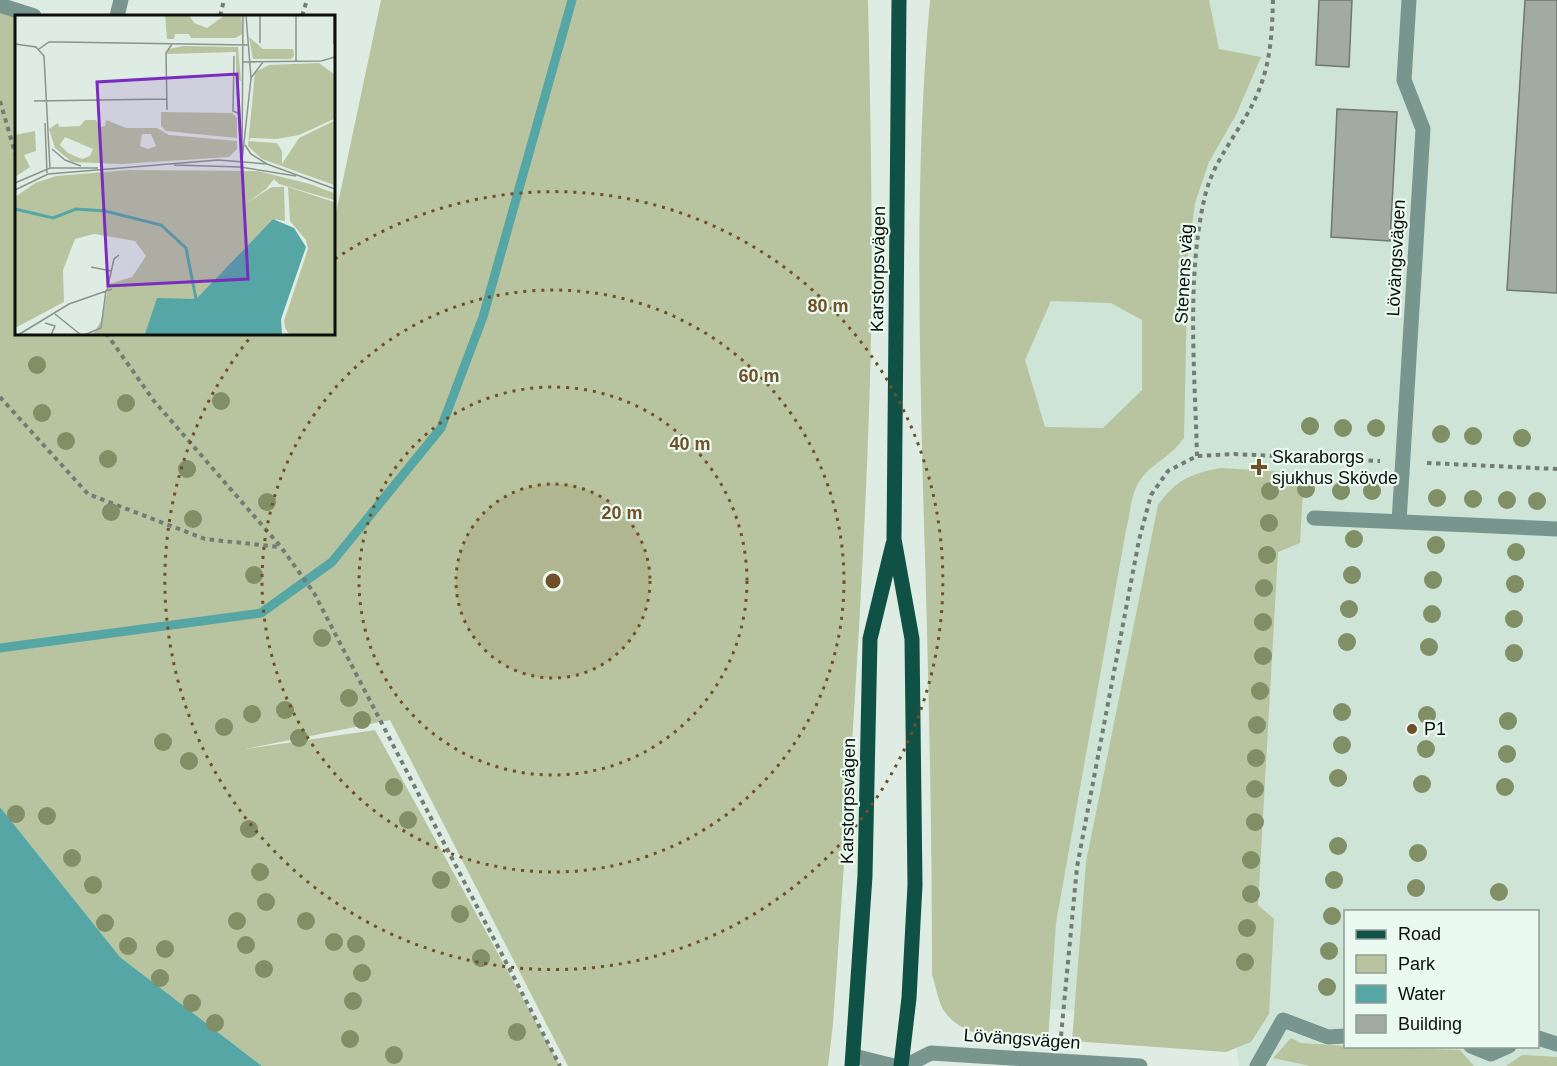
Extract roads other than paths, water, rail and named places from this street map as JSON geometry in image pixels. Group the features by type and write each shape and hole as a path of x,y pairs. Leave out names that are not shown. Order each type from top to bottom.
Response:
{"main road":[{"name":"Karstorpsvägen","path":"899,0 894,539 912,639 915,885 903,1066"},
{"name":"Karstorpsvägen","path":"853,1061 865,876 870,639 894,539"}],"street":[{"path":"117,15 121,0"},
{"name":"Lövängsvägen","path":"1399,522 1423,129 1404,80 1409,0"},
{"path":"0,5 30,15"},
{"path":"1314,518 1557,529"},
{"path":"1257,1066 1283,1020 1328,1037 1344,1036"},
{"path":"1539,1038 1557,1044"},
{"path":"1473,1048 1491,1060 1508,1048"},
{"name":"Lövängsvägen","path":"903,1066 931,1053 1140,1066"},
{"path":"853,1061 894,1066"}],"water":[{"path":"0,807 120,957 262,1066 0,1066"}],"waterway":[{"path":"0,648 261,613 332,562 441,428 483,317 572,0"}],"place":[{"name":"Skaraborgs sjukhus Skövde","path":"1259,467"},
{"name":"P1","path":"1412,729"}]}
